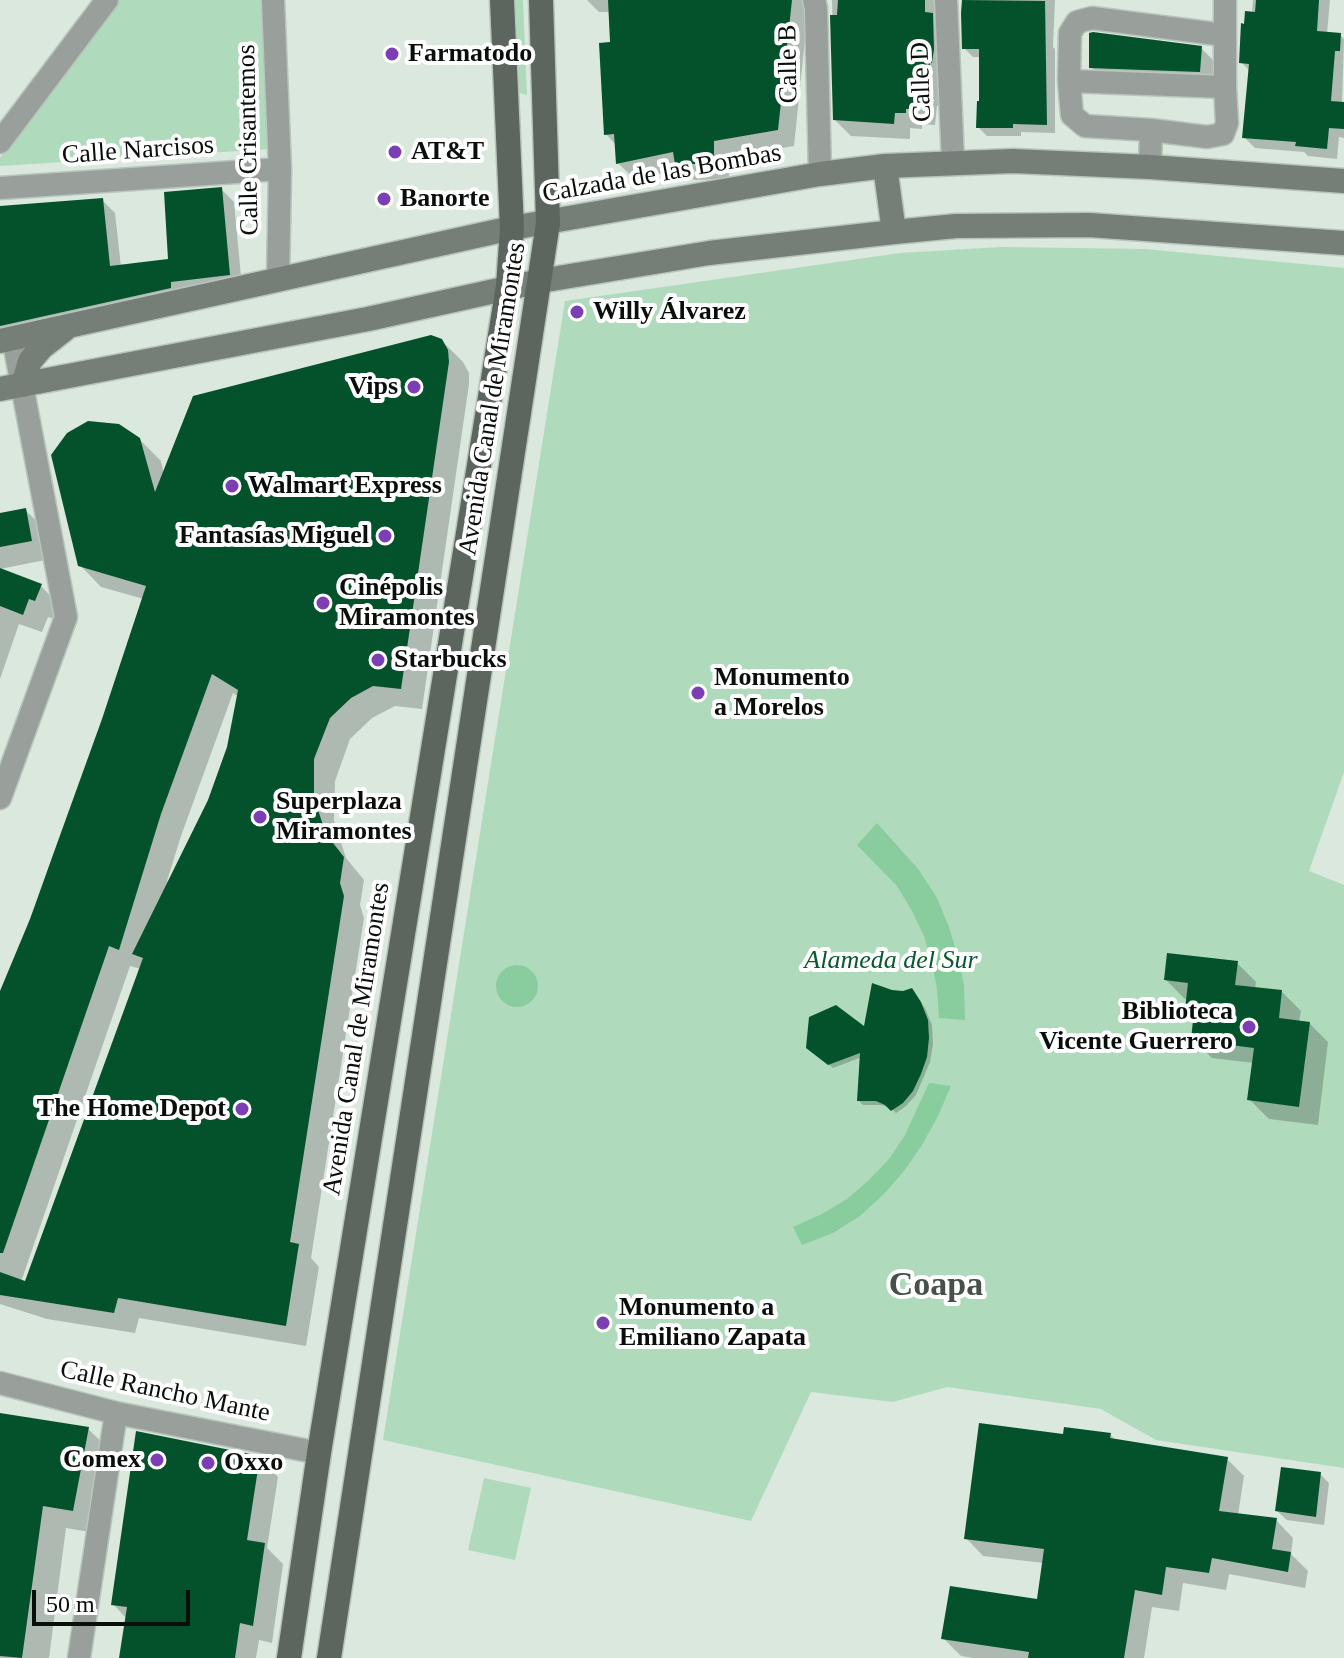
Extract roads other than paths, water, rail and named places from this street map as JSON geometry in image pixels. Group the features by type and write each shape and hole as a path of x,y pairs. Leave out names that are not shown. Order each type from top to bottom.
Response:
{"main road":[{"name":"Avenida Canal de Miramontes","path":"289,1658 319,1453 508,286 512,228 502,0"},
{"name":"Avenida Canal de Miramontes","path":"329,1658 548,223 541,0"},
{"name":"Calzada de las Bombas","path":"6,339 512,228 820,174 885,166 1013,161 1344,181"},
{"path":"885,166 894,232"},
{"path":"11,387 368,319 508,286 709,253 894,232 956,226 1089,225 1344,243"},
{"path":"11,387 42,347 70,325"}],"street":[{"path":"0,142 107,0"},
{"name":"Calle Crisantemos","path":"273,0 280,169 278,279"},
{"name":"Calle B","path":"814,0 820,174"},
{"name":"Calle D","path":"946,0 953,162"},
{"path":"1224,35 1092,18 1077,22 1070,33 1072,115 1085,126 1207,137 1223,134 1227,123 1225,0"},
{"path":"1069,81 1225,87"},
{"path":"1150,167 1151,130"},
{"name":"Calle Narcisos","path":"0,188 280,169"},
{"path":"0,798 66,617 11,387 6,339"},
{"name":"Calle Rancho Mante","path":"0,1383 116,1413 319,1453"},
{"path":"79,1658 116,1413"}],"place":[{"name":"Farmatodo","path":"392,54"},
{"name":"AT&T","path":"395,152"},
{"name":"Banorte","path":"384,199"},
{"name":"Willy Álvarez","path":"577,312"},
{"name":"Vips","path":"414,387"},
{"name":"Walmart Express","path":"232,486"},
{"name":"Fantasías Miguel","path":"385,536"},
{"name":"Cinépolis Miramontes","path":"323,603"},
{"name":"Starbucks","path":"378,660"},
{"name":"Monumento a Morelos","path":"698,693"},
{"name":"Superplaza Miramontes","path":"260,817"},
{"name":"Biblioteca Vicente Guerrero","path":"1249,1027"},
{"name":"The Home Depot","path":"242,1109"},
{"name":"Monumento a Emiliano Zapata","path":"603,1323"},
{"name":"Comex","path":"157,1460"},
{"name":"Oxxo","path":"208,1463"}],"district":[{"name":"Coapa","path":"936,1286"}],"park label":[{"name":"Alameda del Sur","path":"891,961"}]}
